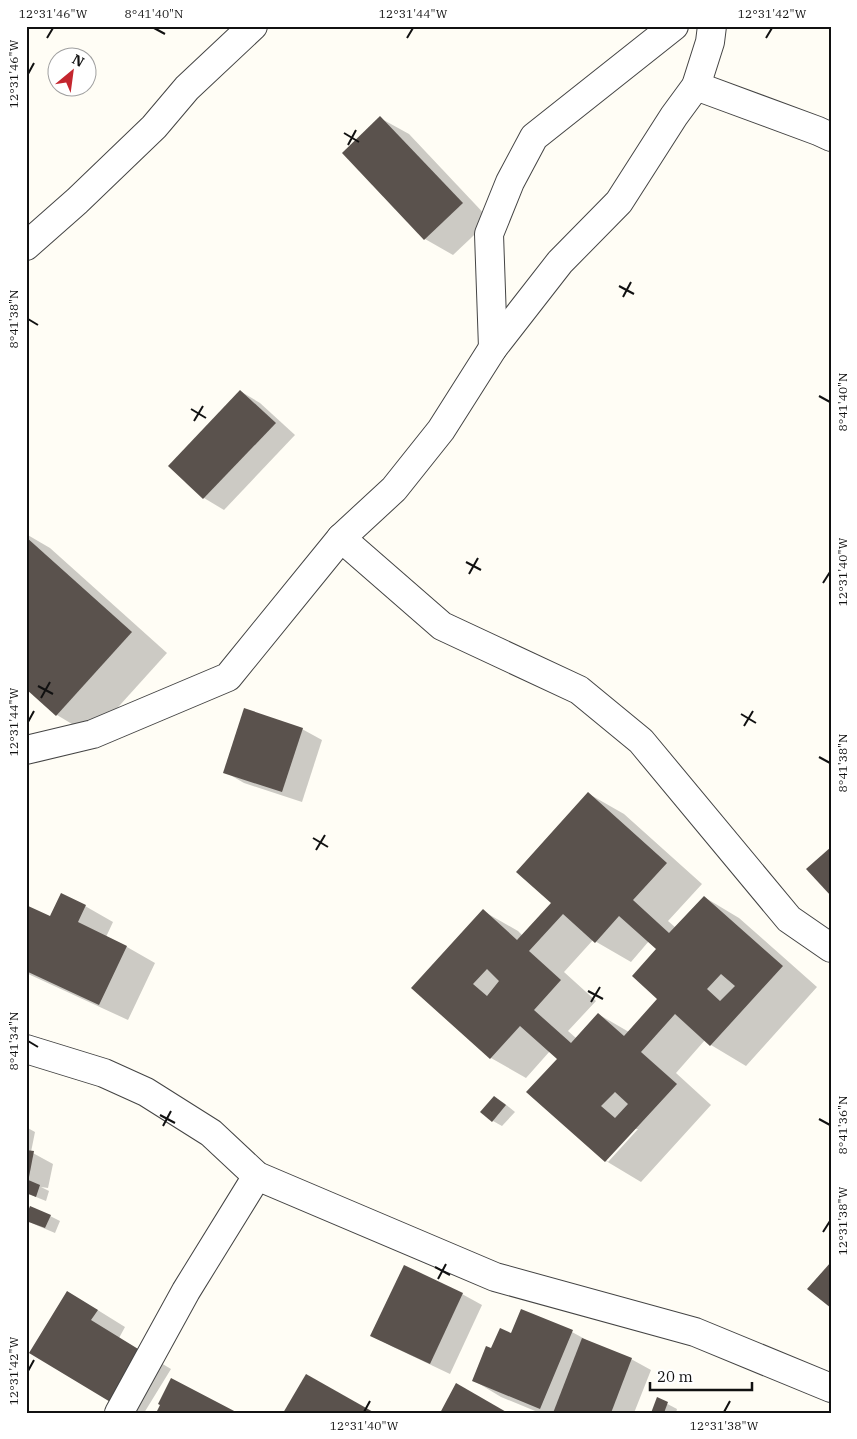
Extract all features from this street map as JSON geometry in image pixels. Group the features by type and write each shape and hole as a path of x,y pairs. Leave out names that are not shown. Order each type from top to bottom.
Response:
{"street":[{"path":"26,246 77,201 154,127 187,88 252,26"},
{"path":"493,348 489,234 510,182 534,137 674,26"},
{"path":"26,750 93,734 228,677 341,538 400,482 441,430 493,348 560,262 618,202 674,116 696,86 710,42 712,26"},
{"path":"696,86 831,137"},
{"path":"341,538 442,626 578,690 641,741 789,919 831,948"},
{"path":"26,1049 104,1073 146,1092 211,1133 258,1176 495,1277 695,1332 831,1388"},
{"path":"119,1413 186,1291 258,1176"}],"building":[{"path":"380,116 463,203 424,240 342,153"},
{"path":"240,390 276,423 203,499 168,466"},
{"path":"26,537 132,632 56,716 26,689"},
{"path":"244,708 303,728 282,792 223,773"},
{"path":"588,792 667,863 633,900 669,933 704,896 783,966 710,1046 675,1014 641,1052 677,1084 605,1162 526,1092 557,1059 520,1026 490,1059 411,988 483,909 517,940 551,903 516,872","holes":["563,914 595,943 619,916 656,949 632,976 657,999 624,1036 598,1013 571,1043 534,1010 561,980 529,951","487,969 499,981 487,996 473,984","721,974 735,986 720,1001 707,989","615,1092 628,1104 615,1118 601,1106"]},
{"path":"831,847 831,896 806,869"},
{"path":"61,893 86,905 78,922 127,946 99,1005 26,971 26,905 50,916"},
{"path":"494,1096 506,1105 492,1122 480,1112"},
{"path":"26,1150 34,1151 29,1177 26,1177"},
{"path":"26,1179 40,1185 36,1197 26,1193"},
{"path":"30,1206 51,1215 45,1228 26,1221"},
{"path":"831,1262 831,1308 807,1289"},
{"path":"404,1265 463,1293 430,1364 370,1336"},
{"path":"67,1291 98,1310 91,1320 143,1352 112,1403 29,1353"},
{"path":"521,1309 573,1330 540,1409 472,1381 486,1346 491,1348 500,1328 511,1333"},
{"path":"582,1338 632,1358 611,1413 553,1413"},
{"path":"306,1374 375,1413 283,1413"},
{"path":"171,1378 238,1413 156,1413 160,1405 158,1404"},
{"path":"456,1383 508,1413 440,1413"},
{"path":"657,1397 668,1402 664,1413 651,1413"}]}
